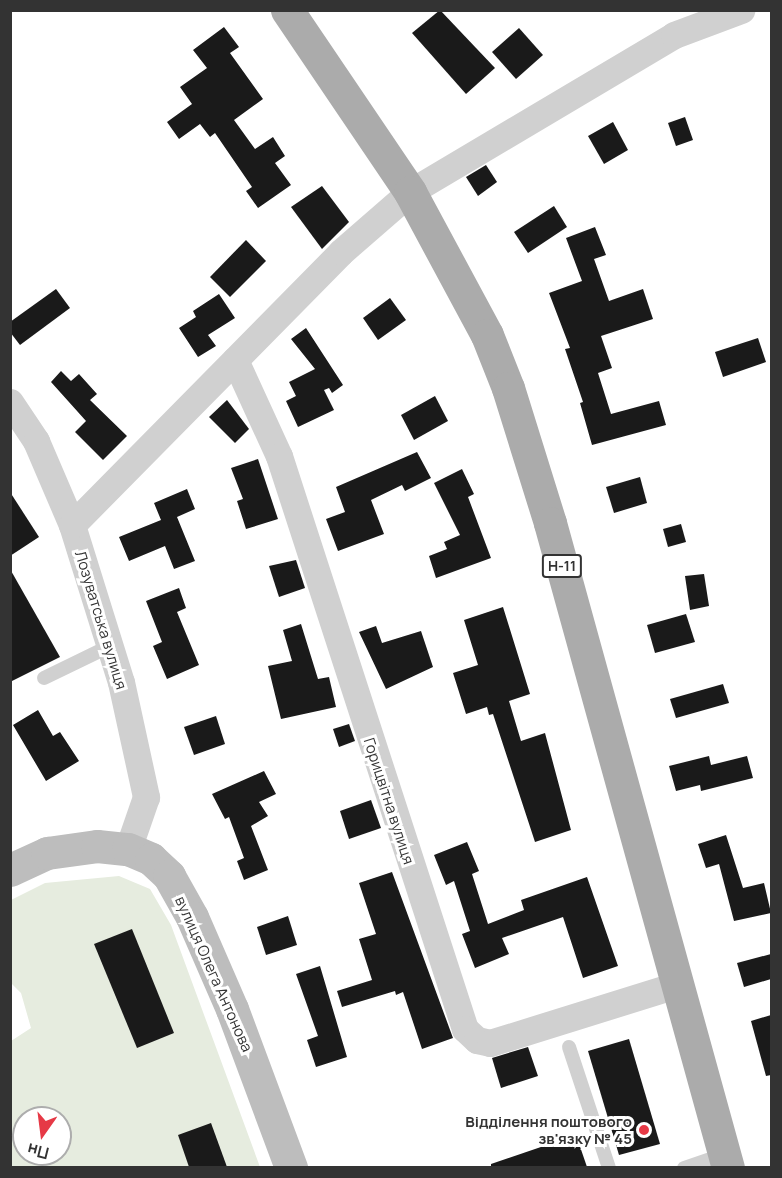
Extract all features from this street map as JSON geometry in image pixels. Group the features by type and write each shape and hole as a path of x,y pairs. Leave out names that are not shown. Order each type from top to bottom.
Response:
{"main road":[{"name":"Н-11","path":"287,10 410,192 487,335 508,388 550,523 727,1161"},
{"name":"вулиця Олега Антонова","path":"10,870 47,853 96,846 128,849 152,859 169,876 192,917 232,1009 291,1167"}],"street":[{"path":"72,525 341,252 410,192 674,35 741,10"},
{"name":"Горицвітна вулиця","path":"235,360 279,456 465,1029 477,1040 490,1043 679,984"},
{"name":"Лозуватська вулиця","path":"10,402 36,441 72,525 110,646 143,771 146,797 128,849"}],"lane":[{"path":"44,678 110,646"},
{"path":"569,1047 609,1167"},
{"path":"684,1167 727,1161"}],"shaded area":[{"path":"119,876 150,889 171,925 260,1167 11,1167 11,1041 31,1028 21,993 11,983 11,900 45,883"}],"building":[{"path":"440,10 495,68 466,94 412,33"},
{"path":"224,27 239,47 230,53 263,99 234,120 255,149 273,137 285,156 275,163 291,185 258,208 246,191 252,187 215,133 210,137 200,124 179,139 167,122 192,104 180,87 207,68 193,50"},
{"path":"519,28 543,55 516,79 492,52"},
{"path":"685,117 693,140 676,146 668,123"},
{"path":"613,122 628,150 604,164 588,136"},
{"path":"486,165 497,182 478,196 466,177"},
{"path":"322,186 349,222 322,249 291,207"},
{"path":"554,206 567,227 528,253 514,232"},
{"path":"595,227 606,255 594,259 609,301 643,289 653,319 601,336 612,368 598,373 611,414 659,401 666,425 592,445 580,403 583,402 565,349 570,348 549,293 582,281 566,238"},
{"path":"246,240 266,261 230,297 210,277"},
{"path":"56,289 70,308 20,345 10,332 10,322"},
{"path":"219,294 235,318 208,335 216,346 198,357 179,328 196,317 193,311"},
{"path":"390,298 406,320 378,340 363,318"},
{"path":"306,328 343,385 332,393 329,388 324,390 334,410 298,427 286,401 296,396 289,382 315,369 291,339"},
{"path":"758,338 766,362 723,377 715,352"},
{"path":"61,371 71,381 79,374 97,394 90,400 127,436 103,460 75,432 86,421 51,382"},
{"path":"435,396 448,421 414,440 401,415"},
{"path":"227,400 249,429 235,443 209,417"},
{"path":"417,452 431,478 405,491 402,485 371,500 384,534 338,551 326,519 345,512 336,487"},
{"path":"258,459 278,519 246,529 237,501 243,499 231,468"},
{"path":"462,469 474,494 468,497 491,558 436,578 429,556 447,549 444,542 460,535 434,483"},
{"path":"640,477 647,503 614,513 606,487"},
{"path":"187,489 195,509 177,517 195,561 174,569 165,546 129,561 119,537 161,520 154,503"},
{"path":"10,492 39,537 10,556"},
{"path":"681,524 686,542 668,547 663,529"},
{"path":"296,560 305,588 279,597 269,566"},
{"path":"10,569 60,657 10,682"},
{"path":"704,574 709,606 690,610 685,576"},
{"path":"179,588 186,608 177,612 199,665 167,679 153,646 162,642 146,601"},
{"path":"503,607 530,694 509,701 521,741 545,733 571,830 535,842 493,714 489,715 487,707 466,714 453,673 478,665 464,620"},
{"path":"686,614 695,642 655,653 647,625"},
{"path":"301,624 318,679 329,677 336,707 281,719 268,666 292,661 283,630"},
{"path":"376,626 382,643 421,631 433,667 386,689 359,632"},
{"path":"723,684 729,703 676,718 670,699"},
{"path":"38,710 53,736 60,732 79,761 46,781 13,725"},
{"path":"216,716 225,744 194,755 184,727"},
{"path":"349,724 355,741 339,747 333,729"},
{"path":"709,756 711,765 747,756 753,778 701,791 700,785 676,791 669,766"},
{"path":"264,771 276,794 259,802 268,816 251,826 268,870 244,880 237,861 244,858 229,817 225,819 212,794"},
{"path":"371,800 381,828 349,839 340,811"},
{"path":"726,835 743,888 764,883 771,913 734,921 719,864 706,868 698,844"},
{"path":"467,842 479,871 472,874 488,924 524,910 521,900 587,877 618,966 583,978 563,917 502,938 509,954 475,968 462,934 470,931 454,881 446,885 434,855"},
{"path":"392,872 453,1038 422,1049 403,992 396,995 395,991 342,1007 337,991 372,980 359,939 376,934 359,883"},
{"path":"288,916 297,945 266,955 257,927"},
{"path":"132,929 174,1033 137,1048 94,944"},
{"path":"771,954 771,979 744,987 737,963"},
{"path":"320,966 347,1057 316,1067 307,1040 318,1036 296,974"},
{"path":"771,1015 771,1075 766,1076 751,1021"},
{"path":"629,1039 660,1144 619,1155 588,1051"},
{"path":"528,1047 538,1076 501,1088 492,1058"},
{"path":"211,1123 227,1167 189,1167 178,1135"},
{"path":"576,1135 587,1167 491,1167 491,1164"}],"place":[{"name":"Відділення поштового зв'язку № 45","path":"644,1130"}]}
